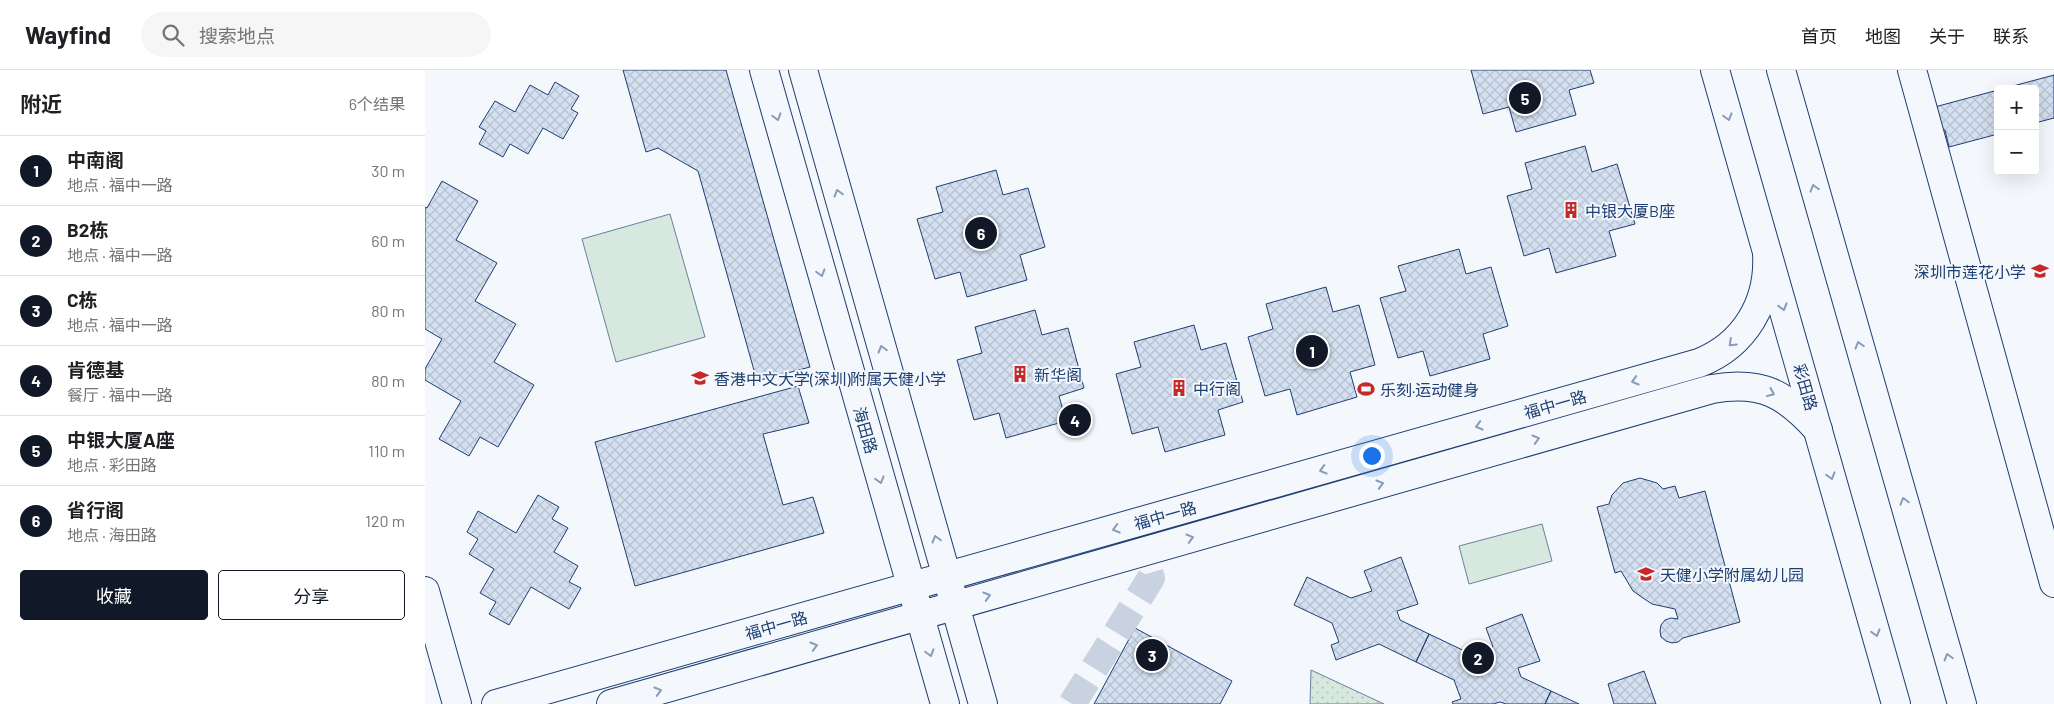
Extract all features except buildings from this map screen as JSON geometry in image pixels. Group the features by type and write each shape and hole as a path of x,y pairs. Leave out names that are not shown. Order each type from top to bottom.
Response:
{"street":[{"name":"海田路","path":"763,70 945,704"},
{"path":"803,70 983,704"},
{"name":"彩田路","path":"1715,70 1896,704"},
{"path":"1781,70 1962,704"},
{"path":"1919,72 2054,584"},
{"name":"福中一路","path":"496,704 1682,368 1717,355 1743,332 1762,299 1767,273 1767,252"},
{"path":"1682,368 1690,395"},
{"name":"福中一路","path":"611,704 1690,395 1732,385 1762,389 1783,398 1801,411 1818,430"},
{"path":"425,591 457,704"}],"shaded area":[{"path":"670,214 705,337 616,362 582,239"},
{"path":"1542,524 1552,561 1469,584 1459,546"},
{"path":"1311,670 1384,704 1310,704"}],"tunnel":[{"path":"1072,704 1151,578 1143,551"}],"place":[{"name":"中银大厦A座","path":"1525,98"},
{"name":"中银大厦B座","path":"1571,210"},
{"name":"省行阁","path":"981,233"},
{"name":"深圳市莲花小学","path":"2040,271"},
{"name":"中南阁","path":"1312,351"},
{"name":"新华阁","path":"1020,374"},
{"name":"香港中文大学(深圳)附属天健小学","path":"700,378"},
{"name":"中行阁","path":"1179,388"},
{"name":"乐刻·运动健身","path":"1366,389"},
{"name":"肯德基","path":"1075,420"},
{"name":"天健小学附属幼儿园","path":"1646,574"},
{"name":"C栋","path":"1152,655"},
{"name":"B2栋","path":"1478,658"}]}
